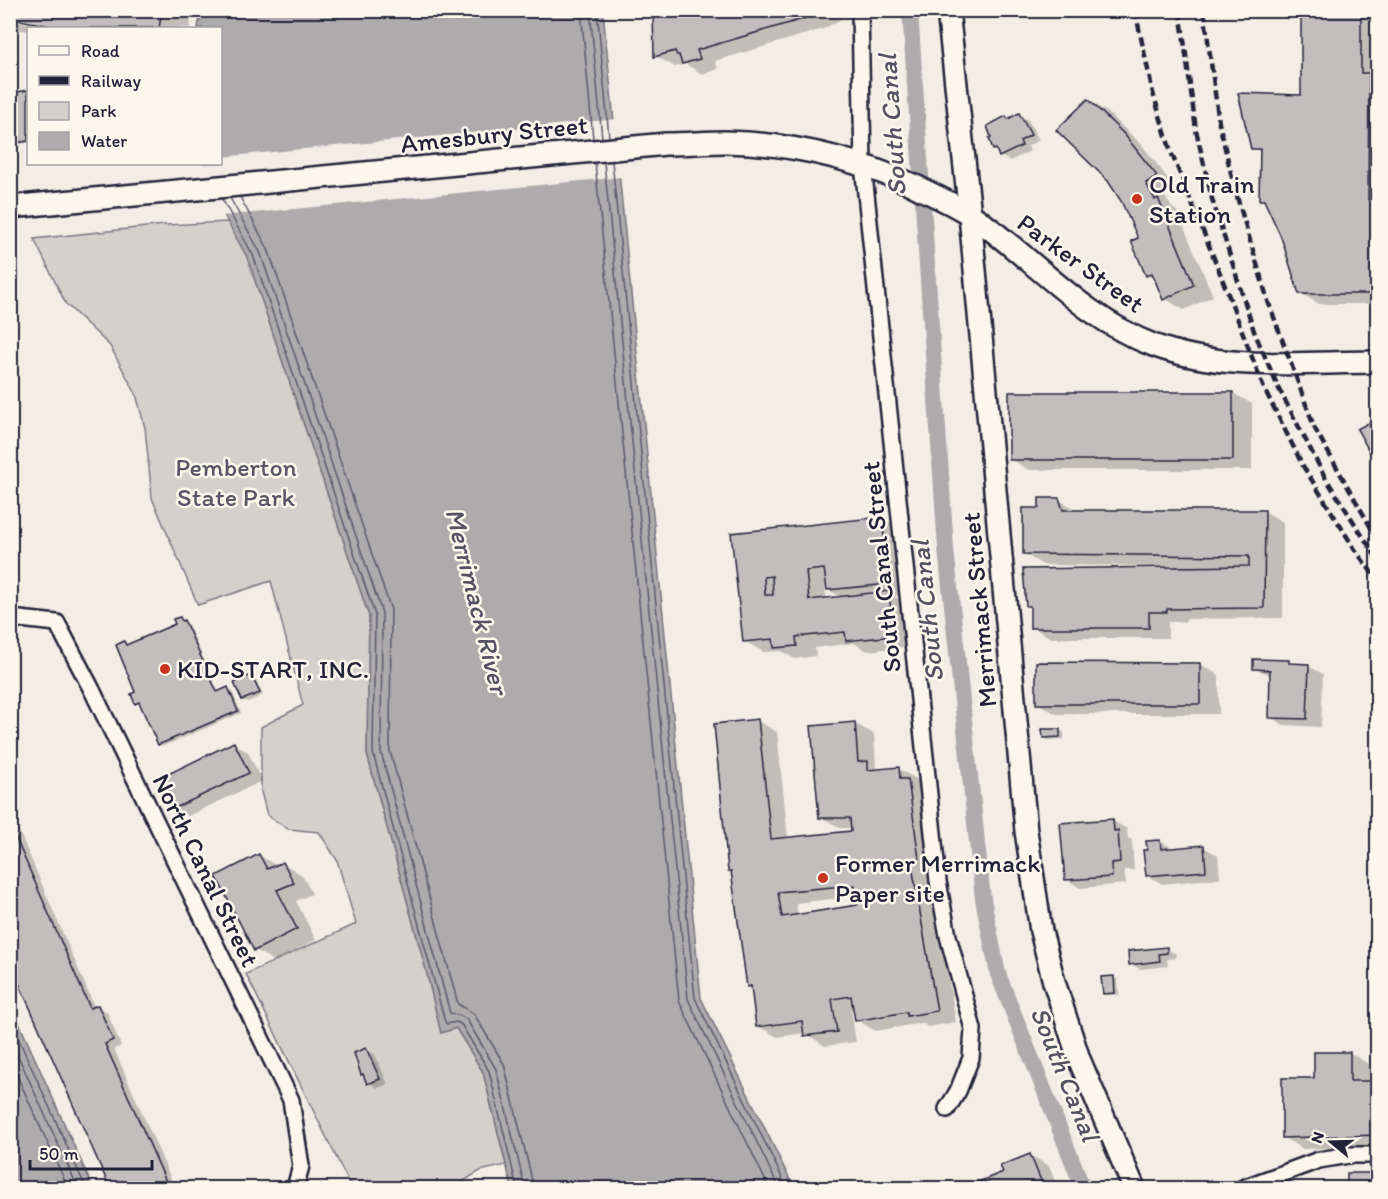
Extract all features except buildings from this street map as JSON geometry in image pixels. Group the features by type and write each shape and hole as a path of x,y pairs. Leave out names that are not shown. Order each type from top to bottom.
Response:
{"main road":[{"name":"Merrimack Street","path":"948,10 961,209 1026,831 1041,930 1054,982 1078,1059 1134,1188"},
{"name":"Amesbury Street","path":"10,207 666,144 723,142 795,147 829,154 872,167 961,209"},
{"name":"Parker Street","path":"961,209 1093,311 1151,344 1178,354 1234,363 1377,362"}],"street":[{"name":"South Canal Street","path":"860,10 872,167 938,881 948,936 973,1029 971,1058 958,1091 947,1109"},
{"name":"North Canal Street","path":"10,618 57,623 92,690 291,1100 301,1166 295,1188"},
{"path":"1243,1188 1319,1160 1349,1155 1377,1155"}],"green space":[{"name":"Pemberton State Park","path":"228,222 247,257 369,616 367,754 441,1033 456,1028 483,1072 506,1165 480,1171 452,1188 361,1188 349,1183 246,974 356,924 337,860 319,832 288,829 267,815 261,792 261,727 303,705 271,581 198,605 152,498 145,428 136,394 110,346 66,304 34,239 165,225"}],"water":[{"name":"Merrimack River","path":"201,11 603,11 701,998 794,1188 512,1188 483,1072 456,1028 441,1033 367,754 369,616 247,257 197,165 222,165 222,27 198,27"},
{"path":"11,1005 93,1188 14,1188 10,1180"}],"pier":[{"path":"617,119 622,177 221,216 194,165 222,165 222,157"}],"waterway":[{"name":"South Canal","path":"910,10 946,549 983,899 998,974 1083,1188"}],"railway":[{"path":"1135,10 1153,93 1171,152 1263,386 1303,466 1356,551 1378,581"},
{"path":"1180,10 1196,130 1212,199 1254,331 1278,387 1325,477 1378,560"},
{"path":"1204,10 1219,123 1235,190 1268,301 1315,429 1378,540"}],"place":[{"name":"Old Train Station","path":"1137,199"},
{"name":"KID-START, INC.","path":"165,669"},
{"name":"Former Merrimack Paper site","path":"823,878"}]}
